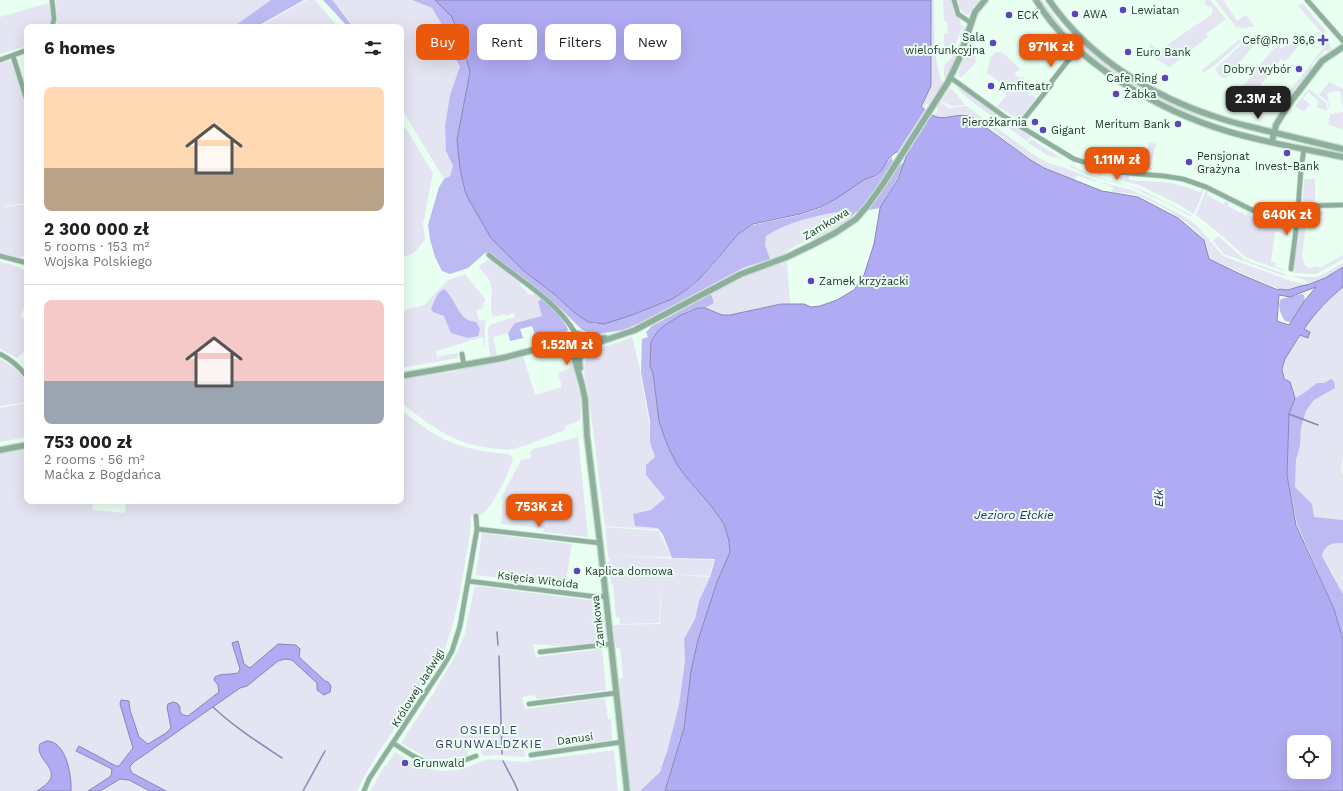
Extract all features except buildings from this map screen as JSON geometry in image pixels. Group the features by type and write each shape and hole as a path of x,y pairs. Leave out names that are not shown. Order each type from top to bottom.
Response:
{"street":[{"path":"52,0 54,20 53,24"},
{"path":"954,0 958,14 971,23"},
{"name":"Zamkowa","path":"580,378 579,360 583,349 635,330 741,274 786,258 845,227 862,212 896,163 951,78 971,23 978,8 984,0"},
{"path":"1036,0 1056,28 1078,48 1119,80 1147,97 1177,112 1224,130 1343,157"},
{"path":"1049,0 1059,14 1080,37 1113,64 1140,82 1167,97 1200,112 1229,122 1343,149"},
{"path":"1307,0 1343,41"},
{"path":"1272,142 1276,125 1283,112 1318,65 1343,47"},
{"path":"1019,125 1078,48"},
{"path":"0,60 24,51"},
{"path":"13,56 24,91"},
{"path":"951,78 1019,125 1074,159 1116,172 1183,179 1207,188 1252,210 1297,222"},
{"path":"1291,269 1299,206 1304,148"},
{"path":"1299,206 1343,205"},
{"path":"489,255 555,308 570,324 574,336 570,343 571,347"},
{"path":"0,256 24,263"},
{"path":"404,375 503,358 534,350 556,344 566,344 576,351 583,349 587,342 580,334 556,340 534,350"},
{"name":"Zamkowa","path":"585,338 596,339 620,336"},
{"name":"Zamkowa","path":"571,347 585,399 587,436 627,791"},
{"path":"0,354 12,360 24,373"},
{"path":"462,354 464,365"},
{"path":"0,450 24,446"},
{"name":"Królowej Jadwigi","path":"364,791 369,780 449,659 460,626 477,529 476,516"},
{"path":"477,529 600,543"},
{"name":"Księcia Witolda","path":"468,581 598,597 606,596"},
{"path":"540,652 610,644"},
{"path":"529,704 616,693"},
{"name":"Danusi","path":"531,754 622,742"},
{"path":"393,744 419,760 436,765 454,764 476,756"}],"shaded area":[{"path":"56,0 271,0 237,24 57,24"},
{"path":"271,0 304,0 261,24 237,24"},
{"path":"307,0 315,0 335,24 263,24"},
{"path":"323,0 332,0 334,2 351,24 345,24"},
{"path":"332,0 412,0 432,8 441,24 416,24 416,60 456,60 460,66 450,95 445,126 446,151 453,166 450,176 444,179 404,113 404,24 351,24"},
{"path":"412,0 435,0 452,17 455,24 441,24 432,8"},
{"path":"931,0 934,0 936,55 940,76 943,83 930,103 926,104 925,109 922,107 931,86"},
{"path":"943,0 951,0 954,12 960,20 962,27 954,49 950,52 946,51 944,48 944,34 948,33 947,21 944,21"},
{"path":"958,0 979,0 968,15 966,15 960,9"},
{"path":"1040,0 1042,0 1063,28 1128,78 1126,81 1090,54 1068,35 1048,13"},
{"path":"1210,0 1226,19 1206,34 1208,37 1170,67 1149,55 1150,43 1158,51 1211,15 1213,10 1204,2"},
{"path":"1215,0 1223,0 1237,21 1246,15 1254,26 1245,28 1236,27"},
{"path":"49,3 51,19 49,24 24,24 24,47 0,54 0,17"},
{"path":"1302,3 1326,31 1323,34 1298,6"},
{"path":"962,23 965,29 954,61 946,79 944,76 944,66 953,56 959,45 963,31"},
{"path":"1257,34 1261,37 1229,75 1225,78 1220,76 1216,68 1245,41"},
{"path":"1240,39 1242,41 1214,66 1204,72 1202,70"},
{"path":"1293,42 1300,44 1285,62 1281,59 1255,92 1252,92 1243,86 1274,48 1282,48"},
{"path":"1328,42 1332,49 1328,51 1325,50 1311,66 1313,68 1280,106 1278,106"},
{"path":"972,45 975,51 976,62 960,78 958,73 967,49"},
{"path":"996,52 1003,53 1020,69 1015,73 1016,77 1018,76 1020,79 1022,77 1032,86 1029,96 1031,94 1036,98 1019,120 997,106 1007,95 1001,90 1003,88 1000,83 992,76 987,74 990,58"},
{"path":"11,60 24,102 24,203 5,206 3,219 5,207 24,204 24,256 20,258 0,253 0,63"},
{"path":"456,60 467,60 470,72 457,140 460,169 465,191 469,200 491,238 524,271 553,293 575,313 588,322 596,324 632,315 672,299 689,289 716,262 738,234 753,225 800,215 821,208 865,179 875,177 892,156 892,160 900,165 904,162 897,179 880,208 856,212 851,217 845,211 825,214 804,219 785,226 766,236 765,245 770,259 743,268 640,323 623,330 592,335 581,329 560,308 491,253 485,253 468,268 450,274 442,271 435,257 428,225 439,187 444,179 450,176 453,166 446,151 445,126 450,95 460,66"},
{"path":"1329,82 1343,89 1343,109 1340,91 1327,93 1330,111 1327,101 1319,95"},
{"path":"1135,83 1170,102 1208,118 1207,119 1188,113 1169,105 1133,85"},
{"path":"958,86 1032,135 1027,141 971,101 957,88"},
{"path":"950,88 965,105 951,106 941,101"},
{"path":"1309,89 1325,102 1328,111 1316,107 1319,102 1308,92 1303,99 1310,104 1305,111 1302,111 1295,106"},
{"path":"940,102 950,108 966,106 1037,157 1097,181 1096,182 1077,175 1075,180 1039,165 1021,153 986,124 972,116 962,114 938,117 933,115 938,111 937,107"},
{"path":"1343,112 1343,129 1328,125 1330,114"},
{"path":"404,126 433,173 423,224 425,239 414,253 404,257"},
{"path":"1031,139 1062,159 1049,156 1028,143"},
{"path":"1149,142 1156,144 1150,168 1152,168 1152,170 1135,170 1130,161 1131,159 1141,162 1144,150 1147,150"},
{"path":"1070,165 1091,175 1142,190 1191,215 1190,216 1131,187 1091,176 1070,167"},
{"path":"1088,166 1088,170 1094,173 1095,169 1103,171 1102,175 1114,178 1115,174 1129,176 1129,180 1173,183 1200,192 1204,189 1194,214 1172,201 1139,185 1086,171"},
{"path":"1304,179 1315,179 1315,201 1304,202 1303,200"},
{"path":"1099,182 1131,190 1187,218 1196,225 1223,256 1303,285 1288,290 1279,289 1212,260 1208,257 1207,245 1204,239 1182,219 1161,206 1134,194 1112,192 1113,187"},
{"path":"1206,190 1208,191 1207,195 1223,204 1226,201 1229,202 1228,206 1246,215 1248,211 1250,212 1250,216 1273,223 1274,219 1289,222 1287,236 1283,235 1282,233 1275,232 1271,262 1275,262 1276,267 1283,269 1284,271 1247,258 1196,215"},
{"path":"1309,208 1309,213 1328,212 1322,213 1322,216 1307,214 1302,256 1305,265 1311,268 1316,266 1320,268 1343,255 1343,259 1316,274 1294,273 1293,271 1300,218 1303,210"},
{"path":"846,211 851,217 844,223 818,238 805,241 784,254 770,259 765,245 766,236 785,226 804,219"},
{"path":"1218,236 1245,260 1285,274 1284,276 1224,254 1213,241"},
{"path":"489,259 494,261 521,282 520,285 530,295 536,294 542,298 538,302 542,316 515,323 508,333 493,337 497,355 491,356 489,350 488,328 490,325 515,317 514,313 506,316 504,314 493,317 491,309 492,289 488,278 479,266"},
{"path":"0,262 24,270 24,308 21,317 24,318 24,352 17,358 0,349"},
{"path":"787,262 790,303 730,315 722,315 705,308 713,303 711,294 724,286 747,274"},
{"path":"1343,263 1343,267 1325,278 1309,284 1303,279 1293,276 1318,277"},
{"path":"465,274 485,299 483,308 476,311 480,321 486,319 485,351 483,337 436,351 437,357 457,353 458,358 404,367 404,310 424,305 448,280"},
{"path":"1343,287 1343,455 1341,471 1343,475 1343,520 1314,517 1311,504 1295,487 1296,460 1300,446 1301,428 1306,411 1314,400 1333,389 1331,379 1324,383 1317,383 1295,398 1290,382 1284,379 1283,369 1285,359 1301,335 1308,338 1310,332 1304,329 1308,323 1327,301"},
{"path":"444,289 463,316 467,320 476,322 480,329 478,336 468,338 451,333 444,316 433,312 431,309 436,298"},
{"path":"711,294 714,303 705,308 698,308 689,311 673,320 657,332 651,342 650,366 653,373 659,421 670,451 678,466 724,524 729,541 730,552 717,582 698,640 691,671 684,728 665,791 640,791 660,772 668,748 679,705 685,660 684,639 695,619 699,601 710,577 715,559 672,558 663,535 658,528 635,526 633,514 651,510 665,498 646,475 646,465 655,457 650,442 650,421 641,372 642,339 648,337 646,332 652,326"},
{"path":"1302,294 1305,298 1301,310 1290,322 1285,321 1279,307 1281,299"},
{"path":"542,298 559,314 568,329 567,332 538,345 532,326 520,329 523,338 510,341 508,333 515,323 542,316 538,302"},
{"path":"632,337 639,364 649,422 666,479 711,533 605,526 584,366 590,350"},
{"path":"564,346 568,349 570,354 580,396 581,419 565,426 565,430 526,445 513,449 477,446 453,438 432,426 404,405 404,380 457,371 457,369 523,356 535,395 562,387 558,373 570,368 565,349 546,355 546,351"},
{"path":"0,359 23,377 24,402 0,406"},
{"path":"1331,379 1334,381 1335,388 1314,400 1306,411 1301,428 1300,446 1296,460 1295,487 1312,504 1314,517 1343,520 1343,543 1330,545 1325,549 1322,556 1343,594 1343,640 1334,609 1297,524 1287,475 1289,414 1295,398 1317,383 1324,383"},
{"path":"24,404 24,438 0,442 0,408"},
{"path":"404,412 434,434 447,441 472,449 508,454 513,460 495,499 490,506 480,515 471,515 468,545 456,609 451,631 438,663 385,742 365,774 357,791 0,791 0,453 24,449 24,504 92,504 93,510 125,513 126,504 404,504"},
{"path":"578,437 588,537 543,532 544,528 501,524 503,499 501,498 521,460 531,458 530,452 534,449"},
{"path":"605,527 659,531 671,557 608,556"},
{"path":"482,533 572,544 565,586 476,575"},
{"path":"1335,543 1343,543 1343,594 1322,556 1326,548"},
{"path":"608,556 714,560 709,576 664,574 710,577 699,601 695,619 684,639 685,660 679,705 668,748 660,772 640,791 630,791 618,686 620,686 619,679 623,678 620,648 616,648 613,625 660,624 662,574 659,623 620,624 619,617 616,618 613,584 611,584 608,562 610,560"},
{"path":"477,586 597,601 601,642 560,646 533,644 536,657 602,649 606,690 537,699 534,695 522,697 525,709 605,698 608,719 611,719 612,740 540,750 537,745 524,746 525,757 498,755 483,756 479,746 467,750 468,756 444,759 428,759 401,743 458,651 465,633 474,588"},
{"path":"614,750 618,791 370,791 385,765 386,766 395,752 423,768 442,771 458,770 489,759 523,762"}],"water":[{"name":"Jezioro Ełckie","path":"435,0 931,0 931,86 921,107 931,114 941,118 962,115 972,117 1029,159 1044,168 1102,191 1138,197 1178,218 1204,240 1209,259 1278,290 1288,290 1310,284 1325,278 1343,267 1343,287 1322,306 1308,323 1304,329 1310,332 1308,338 1300,335 1285,359 1282,369 1284,379 1290,382 1295,398 1289,414 1287,475 1296,525 1334,609 1343,640 1343,791 665,791 684,728 691,671 698,640 717,582 730,552 729,541 724,524 678,466 664,436 659,421 653,373 650,366 651,342 657,332 665,325 681,315 698,308 705,308 722,315 730,315 781,304 804,304 811,307 820,306 837,300 854,290 864,275 874,244 880,208 898,179 906,157 904,153 896,152 889,158 882,170 875,176 865,179 821,207 800,214 753,224 738,234 699,279 688,289 672,299 632,315 604,324 588,322 524,271 491,238 469,200 465,191 460,169 457,140 470,72 467,60 469,60 469,24 455,24 452,17","holes":["1316,287 1305,300 1289,325 1277,321 1279,295 1290,297"]},
{"path":"238,641 244,664 250,668 278,644 296,645 300,649 299,657 325,681 328,682 331,686 330,692 324,695 317,690 317,683 292,660 285,659 278,661 247,686 240,688 130,766 132,773 166,791 150,791 129,780 120,779 100,791 88,791 111,776 112,769 76,751 79,746 116,766 119,766 133,748 120,704 121,700 129,701 130,710 139,737 148,744 166,733 171,728 167,707 168,704 173,702 177,703 180,707 180,712 183,715 188,716 219,692 218,685 214,680 215,677 238,673 240,669 232,643"},
{"path":"46,741 53,742 63,752 69,768 71,791 37,791 47,784 51,778 49,767 41,756 39,750 40,744"}],"pier":[{"path":"926,108 933,113 903,160 903,154 896,155"}],"waterway":[{"path":"1289,414 1318,425"},
{"path":"497,632 498,645"},
{"path":"499,656 502,754"},
{"path":"213,707 238,728 282,758"},
{"path":"303,791 325,751"},
{"path":"503,761 518,791"}],"place":[{"name":"Lewiatan","path":"1123,10"},
{"name":"AWA","path":"1075,14"},
{"name":"ECK","path":"1009,15"},
{"name":"Cef@Rm 36,6","path":"1323,40"},
{"name":"Sala wielofunkcyjna","path":"993,43"},
{"name":"Euro Bank","path":"1128,52"},
{"name":"Dobry wybór","path":"1299,69"},
{"name":"Cafe Ring","path":"1165,78"},
{"name":"Amfiteatr","path":"991,86"},
{"name":"Żabka","path":"1116,94"},
{"name":"Pierożkarnia","path":"1035,122"},
{"name":"Meritum Bank","path":"1178,124"},
{"name":"Gigant","path":"1043,130"},
{"name":"Invest-Bank","path":"1287,153"},
{"name":"Pensjonat Grażyna","path":"1189,162"},
{"name":"Zamek krzyżacki","path":"811,281"},
{"name":"Kaplica domowa","path":"577,571"},
{"name":"Grunwald","path":"405,763"}],"district":[{"name":"OSIEDLE GRUNWALDZKIE","path":"489,737"}],"water label":[{"name":"Ełk","path":"1159,498"}]}
